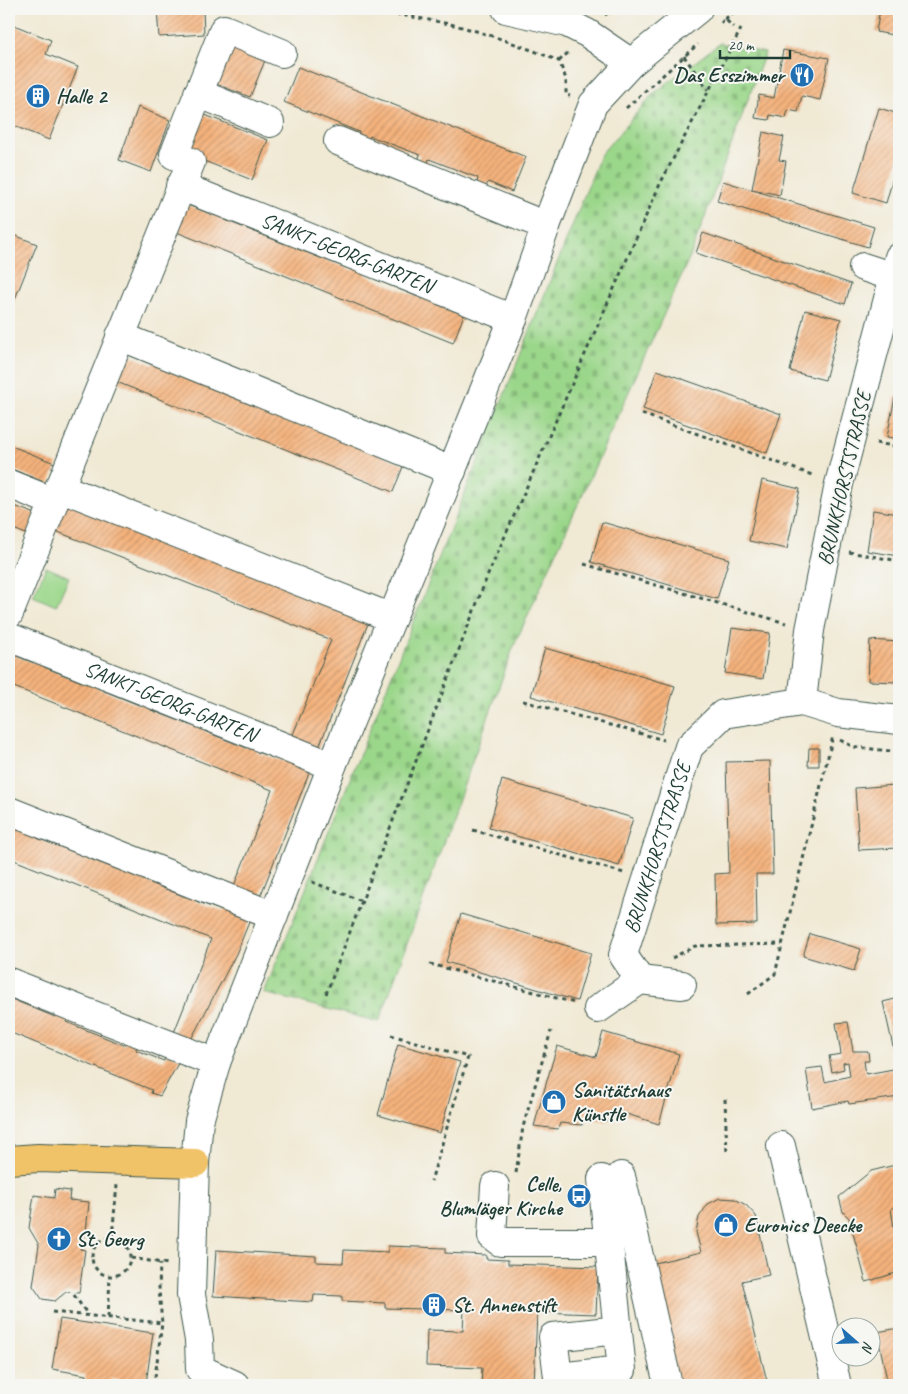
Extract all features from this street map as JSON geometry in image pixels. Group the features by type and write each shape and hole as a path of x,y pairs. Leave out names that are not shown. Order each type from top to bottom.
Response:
{"main road":[{"path":"9,1160 38,1158 195,1162"}],"street":[{"path":"506,9 567,22 587,33 631,63"},
{"path":"235,1385 198,1377 199,1340 191,1295 195,1162 199,1121 216,1064 332,766 514,319 546,226 593,104 631,63 666,34 707,18"},
{"path":"9,614 191,162 174,155 224,29 282,53"},
{"path":"198,93 270,122"},
{"path":"338,141 546,226"},
{"name":"SANKT-GEORG-GARTEN","path":"180,186 514,319"},
{"path":"862,267 896,267"},
{"name":"BRUNKHORSTSTRASSE","path":"802,702 810,630 839,484 896,267"},
{"path":"120,336 452,470"},
{"path":"9,484 56,495 392,618"},
{"name":"SANKT-GEORG-GARTEN","path":"9,637 332,766"},
{"name":"BRUNKHORSTSTRASSE","path":"640,980 623,955 689,747 723,714 802,702 835,725 899,720"},
{"path":"9,811 274,916"},
{"path":"598,1009 640,980 682,985"},
{"path":"9,982 216,1064"},
{"path":"780,1146 837,1385"},
{"path":"618,1330 608,1242 612,1178 668,1385"},
{"path":"505,1182 492,1236 500,1242 608,1242"}],"path":[{"path":"356,9 455,25 516,44 559,61 566,79 566,95 572,97"},
{"path":"707,18 725,19 738,9"},
{"path":"725,19 733,27"},
{"path":"326,994 487,577 660,184 741,29"},
{"path":"666,34 708,90"},
{"path":"620,114 704,39"},
{"path":"642,414 839,484"},
{"path":"826,548 899,561"},
{"path":"584,564 810,630"},
{"path":"523,701 689,747"},
{"path":"835,725 854,747 899,752"},
{"path":"748,994 775,974 835,725"},
{"path":"473,830 647,879"},
{"path":"290,874 362,901"},
{"path":"640,980 657,966 694,946 782,944"},
{"path":"430,964 598,1009"},
{"path":"505,1182 551,1031"},
{"path":"391,1035 468,1057 431,1181"},
{"path":"726,1099 727,1155"},
{"path":"112,1237 118,1159"},
{"path":"112,1237 124,1242 128,1247 131,1258 126,1270 121,1274 110,1277 103,1275 94,1266 92,1252 100,1241 112,1237"},
{"path":"131,1258 191,1266"},
{"path":"154,1385 162,1323 158,1290 160,1263"},
{"path":"108,1317 110,1277"},
{"path":"74,1295 88,1316"},
{"path":"52,1312 162,1323"}],"green space":[{"path":"720,43 765,53 692,252 513,648 379,1022 264,993 601,154 654,93"},
{"path":"46,567 69,577 56,606 33,596"}],"building":[{"path":"157,9 203,9 204,34 159,37"},
{"path":"880,9 899,9 899,36 876,32"},
{"name":"Halle 2","path":"9,23 51,40 46,54 78,67 49,140 9,124"},
{"path":"229,43 266,58 250,97 213,83"},
{"name":"Das Esszimmer","path":"783,50 829,58 820,100 802,96 798,112 788,110 786,118 770,115 769,120 755,118 759,95 774,98"},
{"path":"298,67 526,157 512,192 488,182 486,187 477,183 478,178 429,159 427,164 418,160 420,155 370,136 368,140 358,136 359,132 284,102"},
{"path":"138,107 170,120 151,172 119,160"},
{"path":"879,108 899,114 899,156 886,203 853,193"},
{"path":"200,113 268,140 252,180 184,153"},
{"path":"763,132 784,137 779,160 786,161 780,195 752,189"},
{"path":"723,181 874,227 868,247 717,201"},
{"path":"185,204 216,216 218,211 227,215 225,220 285,244 287,239 297,243 295,248 354,271 356,266 367,270 365,275 423,299 425,294 436,298 434,303 464,315 453,343 174,231"},
{"path":"9,233 37,244 9,314"},
{"path":"703,233 851,284 845,304 696,253"},
{"path":"805,310 841,319 825,380 790,371"},
{"path":"125,353 153,365 155,360 166,364 164,369 404,464 393,492 114,381"},
{"path":"657,370 781,414 767,453 643,409"},
{"path":"895,397 899,397 899,439 887,437"},
{"path":"9,445 57,464 49,484 9,468"},
{"path":"762,480 800,489 787,549 749,541"},
{"path":"64,502 371,616 317,752 290,742 331,640 53,530"},
{"path":"9,504 36,514 28,535 9,527"},
{"path":"873,510 899,514 899,556 867,551"},
{"path":"602,522 729,559 717,599 591,562"},
{"path":"732,628 770,633 763,679 725,673"},
{"path":"870,640 899,642 899,682 868,681"},
{"path":"545,648 675,686 661,734 531,696"},
{"path":"9,653 34,663 36,659 46,663 44,667 87,684 89,679 100,683 97,688 139,705 142,700 153,704 151,710 193,726 194,721 206,726 204,731 247,748 249,743 259,748 257,752 284,762 286,756 312,766 258,902 232,891 272,790 9,685"},
{"path":"809,748 819,748 819,766 808,766"},
{"path":"770,761 773,874 756,874 757,924 716,925 715,874 729,873 726,762"},
{"path":"502,780 633,818 619,866 489,828"},
{"path":"895,785 899,848 859,850 855,788"},
{"path":"9,826 26,833 28,828 39,832 37,838 79,854 81,849 92,853 90,859 132,875 134,870 145,875 143,880 186,897 188,893 198,897 196,901 223,911 226,905 252,915 236,954 187,1047 171,1040 211,939 9,858"},
{"path":"461,914 591,953 577,1001 446,962"},
{"path":"810,934 861,949 854,971 803,956"},
{"path":"9,998 55,1017 57,1013 68,1017 66,1022 124,1045 126,1041 137,1045 136,1050 164,1061 167,1053 181,1058 160,1096 151,1093 152,1090 9,1032"},
{"path":"899,998 899,1050 894,1051 883,1002"},
{"path":"848,1022 853,1051 868,1051 869,1061 864,1061 866,1074 899,1068 899,1097 849,1104 848,1101 812,1108 806,1069 822,1067 825,1082 850,1076 848,1062 843,1063 844,1069 832,1072 829,1056 841,1054 836,1023"},
{"path":"603,1032 679,1054 659,1124 620,1112 619,1117 610,1114 608,1121 583,1118 582,1125 560,1123 558,1129 534,1126 557,1046 596,1057"},
{"path":"398,1044 460,1062 440,1133 378,1115"},
{"path":"899,1164 899,1202 891,1209 894,1228 899,1231 899,1272 866,1282 849,1218 843,1212 839,1197 871,1171"},
{"name":"St. Georg","path":"55,1189 70,1191 69,1200 89,1202 86,1233 80,1249 85,1250 79,1293 66,1292 55,1301 42,1299 33,1286 39,1245 29,1228 34,1195 54,1198"},
{"path":"720,1198 735,1199 746,1205 756,1216 769,1275 742,1281 768,1385 678,1385 658,1302 663,1300 655,1263 701,1252 696,1232 699,1217 708,1204"},
{"path":"388,1246 445,1248 445,1253 486,1255 486,1259 508,1260 508,1264 598,1267 596,1314 537,1312 534,1385 481,1385 482,1368 426,1366 427,1330 463,1331 464,1310 385,1308 385,1303 342,1301 342,1296 314,1295 313,1302 213,1296 216,1250 316,1256 316,1262 343,1263 344,1250 388,1252"},
{"path":"60,1319 153,1333 146,1384 112,1379 111,1385 84,1385 86,1375 52,1369"},
{"path":"899,1328 899,1385 896,1385 895,1379 887,1380 880,1346 880,1331"}],"place":[{"name":"Das Esszimmer","path":"802,75"},
{"name":"Halle 2","path":"38,96"},
{"name":"Sanitätshaus Künstle","path":"554,1102"},
{"name":"Celle, Blumläger Kirche","path":"579,1196"},
{"name":"Euronics Deecke","path":"726,1225"},
{"name":"St. Georg","path":"59,1239"},
{"name":"St. Annenstift","path":"434,1305"}]}
